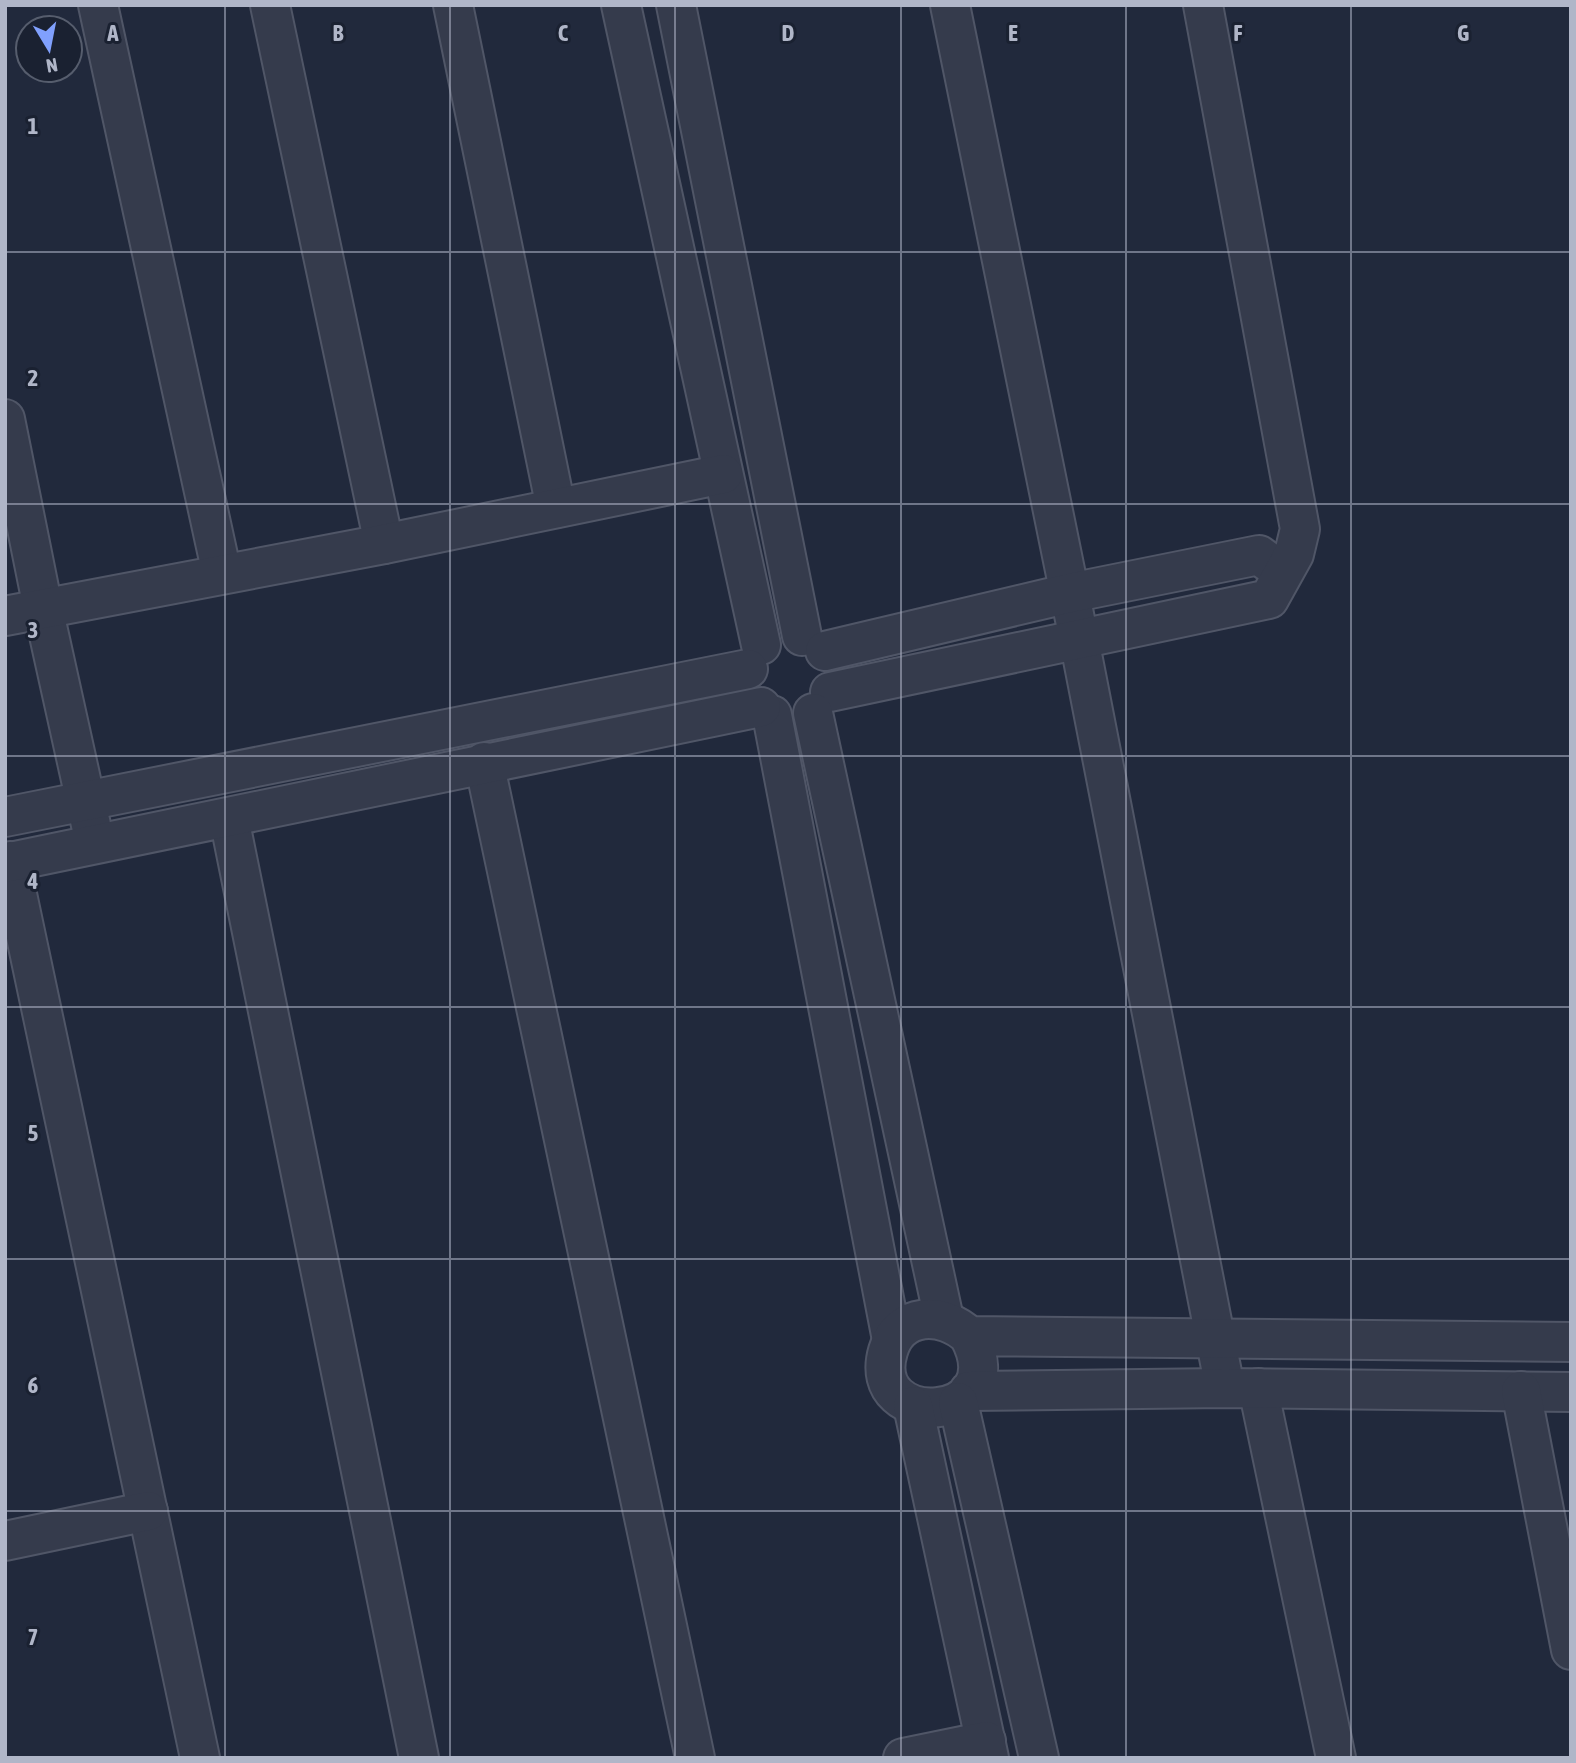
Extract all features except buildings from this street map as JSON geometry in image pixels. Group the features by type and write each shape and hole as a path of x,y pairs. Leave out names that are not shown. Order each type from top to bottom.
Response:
{"street":[{"path":"98,5 222,574"},
{"path":"270,5 384,544"},
{"path":"453,5 556,508"},
{"path":"621,5 723,474 755,657 752,696 766,711 786,719 821,702 1079,639 1269,599 1299,542 1300,529 1203,5"},
{"path":"676,5 813,643 833,678 821,702 956,1328 978,1364 976,1378 963,1396 944,1409 928,1410 913,1406 890,1385 886,1370 892,1340 766,711"},
{"path":"950,5 1070,593 1216,1338 1242,1388 1336,1758"},
{"path":"5,419 95,845"},
{"path":"5,616 384,544 723,474"},
{"path":"5,817 755,657 774,637 813,643 1259,555 1282,572"},
{"path":"200,1758 8,862 229,818 484,762 766,711"},
{"path":"484,762 695,1758"},
{"path":"229,818 419,1758"},
{"path":"892,1340 915,1321 956,1328 1216,1338 1571,1342"},
{"path":"963,1396 1242,1388 1571,1392"},
{"path":"1521,1391 1571,1650"},
{"path":"963,1396 1039,1758"},
{"path":"903,1758 987,1749 913,1406"},
{"path":"5,1541 148,1511"}]}
